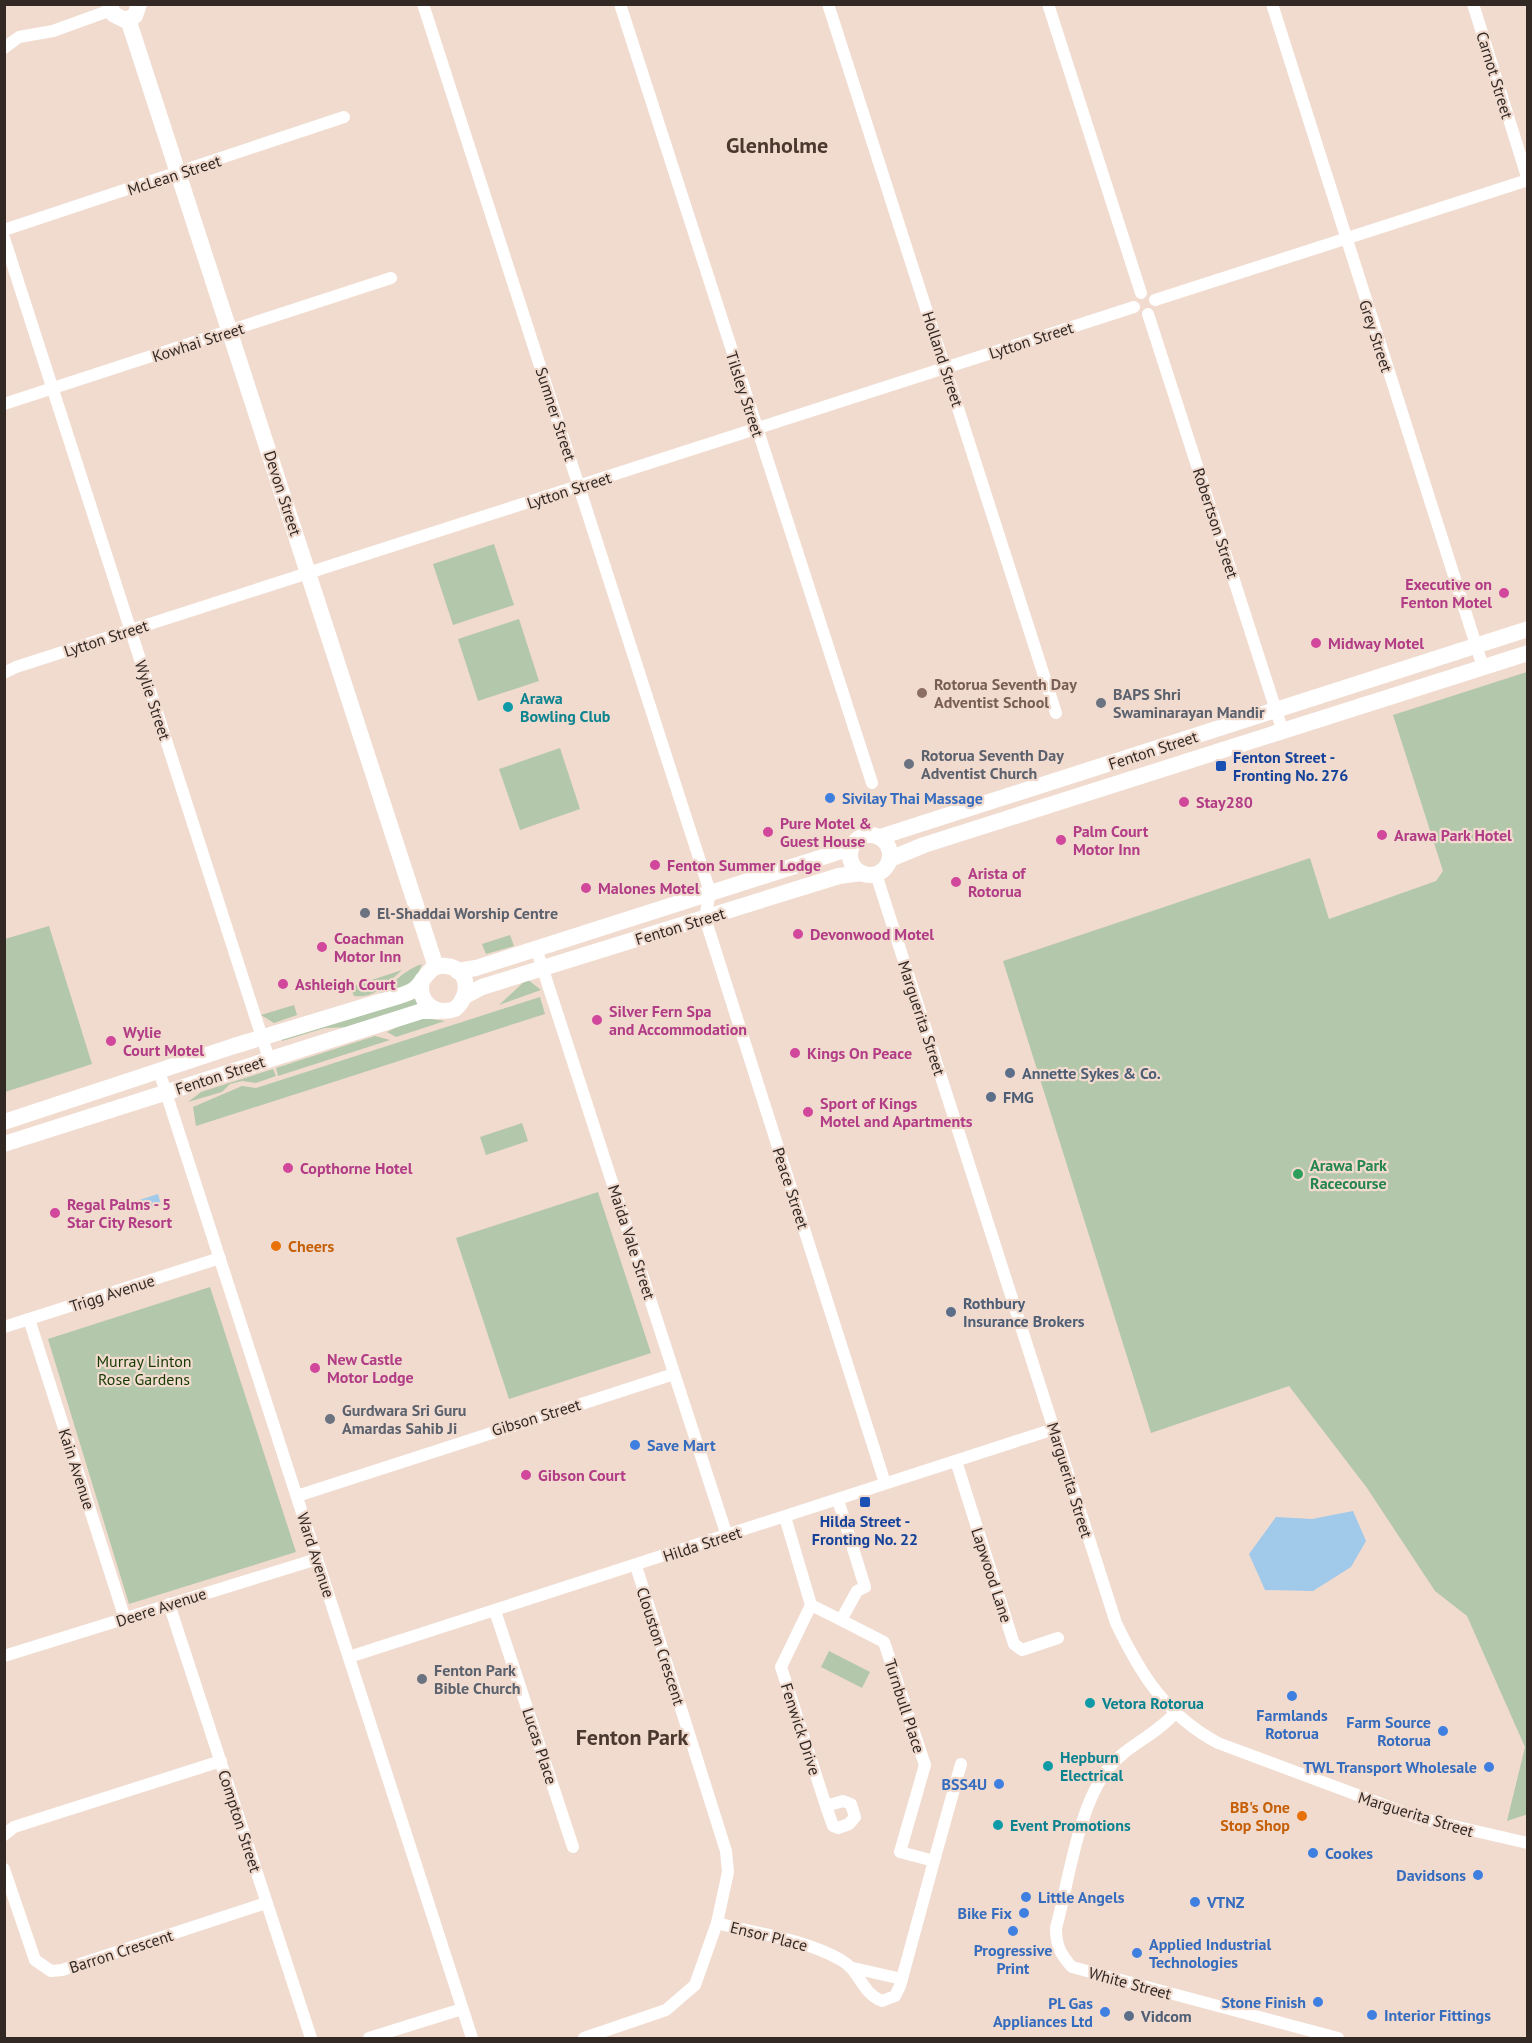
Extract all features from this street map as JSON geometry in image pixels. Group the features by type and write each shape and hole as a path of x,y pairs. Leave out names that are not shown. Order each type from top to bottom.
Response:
{"main road":[{"path":"111,7 117,18 128,19 137,13 139,4"},
{"name":"Devon Street","path":"128,19 180,173 436,967"},
{"name":"Fenton Street","path":"880,837 1527,629"},
{"name":"Fenton Street","path":"890,859 916,848 1083,797 1527,653"},
{"path":"1076,775 1083,797"},
{"path":"866,835 880,837 889,849 890,859 885,868 869,874 851,862 851,849 859,838 866,835"},
{"name":"Fenton Street","path":"458,970 476,968 851,849"},
{"name":"Fenton Street","path":"465,996 482,987 839,876 869,874"},
{"path":"446,966 458,970 466,984 465,996 455,1009 437,1011 428,1006 422,996 422,980 436,967 446,966"},
{"name":"Fenton Street","path":"4,1122 399,996 415,989 422,980"},
{"name":"Fenton Street","path":"4,1144 422,1011 437,1011"}],"street":[{"name":"Sumner Street","path":"423,4 711,892"},
{"name":"Tilsley Street","path":"620,4 872,783"},
{"name":"Holland Street","path":"828,4 1056,713"},
{"path":"1048,4 1141,293"},
{"name":"Grey Street","path":"1272,4 1483,668"},
{"name":"Carnot Street","path":"1473,4 1527,180"},
{"path":"4,48 19,37 53,32 111,7"},
{"name":"McLean Street","path":"4,230 344,117"},
{"path":"1155,300 1527,180"},
{"name":"Wylie Street","path":"4,238 269,1059"},
{"name":"Kowhai Street","path":"4,404 391,278"},
{"path":"1141,293 1151,295 1155,300 1154,310 1148,314 1138,313 1134,307 1134,300 1141,293"},
{"name":"Lytton Street","path":"4,673 130,630 1134,307"},
{"name":"Robertson Street","path":"1148,314 1283,732"},
{"name":"Marguerita Street","path":"869,874 1054,1429 1116,1623 1154,1690 1174,1714 1195,1731 1218,1743 1419,1818 1527,1844"},
{"path":"705,918 711,892"},
{"name":"Peace Street","path":"705,918 885,1483"},
{"name":"Maida Vale Street","path":"536,948 727,1536"},
{"name":"Ward Avenue","path":"159,1071 472,2038"},
{"name":"Trigg Avenue","path":"4,1328 220,1258"},
{"name":"Kain Avenue","path":"29,1319 125,1619"},
{"name":"Gibson Street","path":"297,1496 674,1374"},
{"name":"Hilda Street","path":"349,1658 1054,1429"},
{"name":"Lapwood Lane","path":"956,1461 1014,1644 1026,1649 1059,1638"},
{"path":"838,1500 865,1587 856,1591 842,1620"},
{"path":"785,1517 811,1605"},
{"name":"Deere Avenue","path":"4,1656 317,1559"},
{"name":"Clouston Crescent","path":"584,2038 666,2010 694,1985 717,1923 728,1872 726,1851 636,1566"},
{"name":"Compton Street","path":"169,1604 311,2038"},
{"name":"Turnbull Place","path":"811,1605 884,1642 925,1765 900,1851 934,1861"},
{"name":"Fenwick Drive","path":"811,1605 781,1667 826,1806"},
{"name":"Lucas Place","path":"495,1611 573,1846"},
{"name":"White Street","path":"1174,1714 1125,1752 1108,1769 1095,1789 1087,1808 1056,1928 1056,1944 1062,1956 1072,1967 1338,2038"},
{"path":"4,1835 14,1827 221,1761"},
{"path":"853,1968 868,1994 882,2001 895,1996 902,1979 961,1764"},
{"name":"Barron Crescent","path":"4,1869 35,1960 51,1971 62,1970 266,1903"},
{"name":"Ensor Place","path":"717,1923 820,1949 853,1968"},
{"path":"853,1968 902,1979"},
{"path":"369,2038 462,2009"}],"green space":[{"path":"494,544 514,605 453,625 433,564"},
{"path":"519,619 539,681 478,701 458,639"},
{"name":"Arawa Park Racecourse","path":"1527,672 1528,1814 1507,1821 1525,1747 1467,1616 1435,1591 1367,1488 1289,1386 1151,1433 1003,961 1310,858 1329,919 1436,881 1443,871 1393,715"},
{"path":"560,748 580,809 520,830 499,769"},
{"path":"49,926 92,1064 5,1092 5,939"},
{"path":"510,935 514,946 486,954 482,944"},
{"path":"422,964 415,982 372,999 402,975"},
{"path":"402,970 380,989 368,995 354,996 350,987"},
{"path":"527,979 541,990 499,1005"},
{"path":"414,994 419,1004 352,1027 325,1028 282,1041 282,1038"},
{"path":"540,997 545,1014 196,1126 193,1107 242,1086 256,1088"},
{"path":"294,1005 297,1015 274,1023 261,1015"},
{"path":"417,1017 445,1021 396,1037 387,1032"},
{"path":"375,1036 390,1040 278,1076 276,1068"},
{"path":"273,1069 276,1076 256,1083 242,1081 230,1084 222,1092 188,1102 201,1092"},
{"path":"522,1123 528,1141 486,1155 480,1137"},
{"path":"598,1192 651,1353 509,1399 456,1238"},
{"name":"Murray Linton Rose Gardens","path":"210,1287 296,1552 129,1604 48,1339"},
{"path":"829,1651 870,1672 862,1688 821,1667"}],"water":[{"path":"158,1194 161,1205 137,1213 133,1202"},
{"path":"1353,1511 1366,1541 1351,1567 1313,1591 1265,1590 1249,1554 1276,1517 1312,1519"}],"place":[{"name":"Executive on Fenton Motel","path":"1504,593"},
{"name":"Midway Motel","path":"1316,643"},
{"name":"Rotorua Seventh Day Adventist School","path":"922,693"},
{"name":"BAPS Shri Swaminarayan Mandir","path":"1101,703"},
{"name":"Arawa Bowling Club","path":"508,707"},
{"name":"Rotorua Seventh Day Adventist Church","path":"909,764"},
{"name":"Fenton Street - Fronting No. 276","path":"1221,766"},
{"name":"Sivilay Thai Massage","path":"830,798"},
{"name":"Stay280","path":"1184,802"},
{"name":"Pure Motel & Guest House","path":"768,832"},
{"name":"Arawa Park Hotel","path":"1382,835"},
{"name":"Palm Court Motor Inn","path":"1061,840"},
{"name":"Fenton Summer Lodge","path":"655,865"},
{"name":"Arista of Rotorua","path":"956,882"},
{"name":"Malones Motel","path":"586,888"},
{"name":"El-Shaddai Worship Centre","path":"365,913"},
{"name":"Devonwood Motel","path":"798,934"},
{"name":"Coachman Motor Inn","path":"322,947"},
{"name":"Ashleigh Court","path":"283,984"},
{"name":"Silver Fern Spa and Accommodation","path":"597,1020"},
{"name":"Wylie Court Motel","path":"111,1041"},
{"name":"Kings On Peace","path":"795,1053"},
{"name":"Annette Sykes & Co.","path":"1010,1073"},
{"name":"FMG","path":"991,1097"},
{"name":"Sport of Kings Motel and Apartments","path":"808,1112"},
{"name":"Copthorne Hotel","path":"288,1168"},
{"name":"Arawa Park Racecourse","path":"1298,1174"},
{"name":"Regal Palms - 5 Star City Resort","path":"55,1213"},
{"name":"Cheers","path":"276,1246"},
{"name":"Rothbury Insurance Brokers","path":"951,1312"},
{"name":"New Castle Motor Lodge","path":"315,1368"},
{"name":"Gurdwara Sri Guru Amardas Sahib Ji","path":"330,1419"},
{"name":"Save Mart","path":"635,1445"},
{"name":"Gibson Court","path":"526,1475"},
{"name":"Hilda Street - Fronting No. 22","path":"865,1502"},
{"name":"Fenton Park Bible Church","path":"422,1679"},
{"name":"Farmlands Rotorua","path":"1292,1696"},
{"name":"Vetora Rotorua","path":"1090,1703"},
{"name":"Farm Source Rotorua","path":"1443,1731"},
{"name":"Hepburn Electrical","path":"1048,1766"},
{"name":"TWL Transport Wholesale","path":"1489,1767"},
{"name":"BSS4U","path":"999,1784"},
{"name":"BB's One Stop Shop","path":"1302,1816"},
{"name":"Event Promotions","path":"998,1825"},
{"name":"Cookes","path":"1313,1853"},
{"name":"Davidsons","path":"1478,1875"},
{"name":"Little Angels","path":"1026,1897"},
{"name":"VTNZ","path":"1195,1902"},
{"name":"Bike Fix","path":"1024,1913"},
{"name":"Progressive Print","path":"1013,1931"},
{"name":"Applied Industrial Technologies","path":"1137,1953"},
{"name":"Stone Finish","path":"1318,2002"},
{"name":"PL Gas Appliances Ltd","path":"1105,2012"},
{"name":"Interior Fittings","path":"1372,2015"},
{"name":"Vidcom","path":"1129,2016"}],"district":[{"name":"Glenholme","path":"777,145"},
{"name":"Fenton Park","path":"632,1737"}]}
